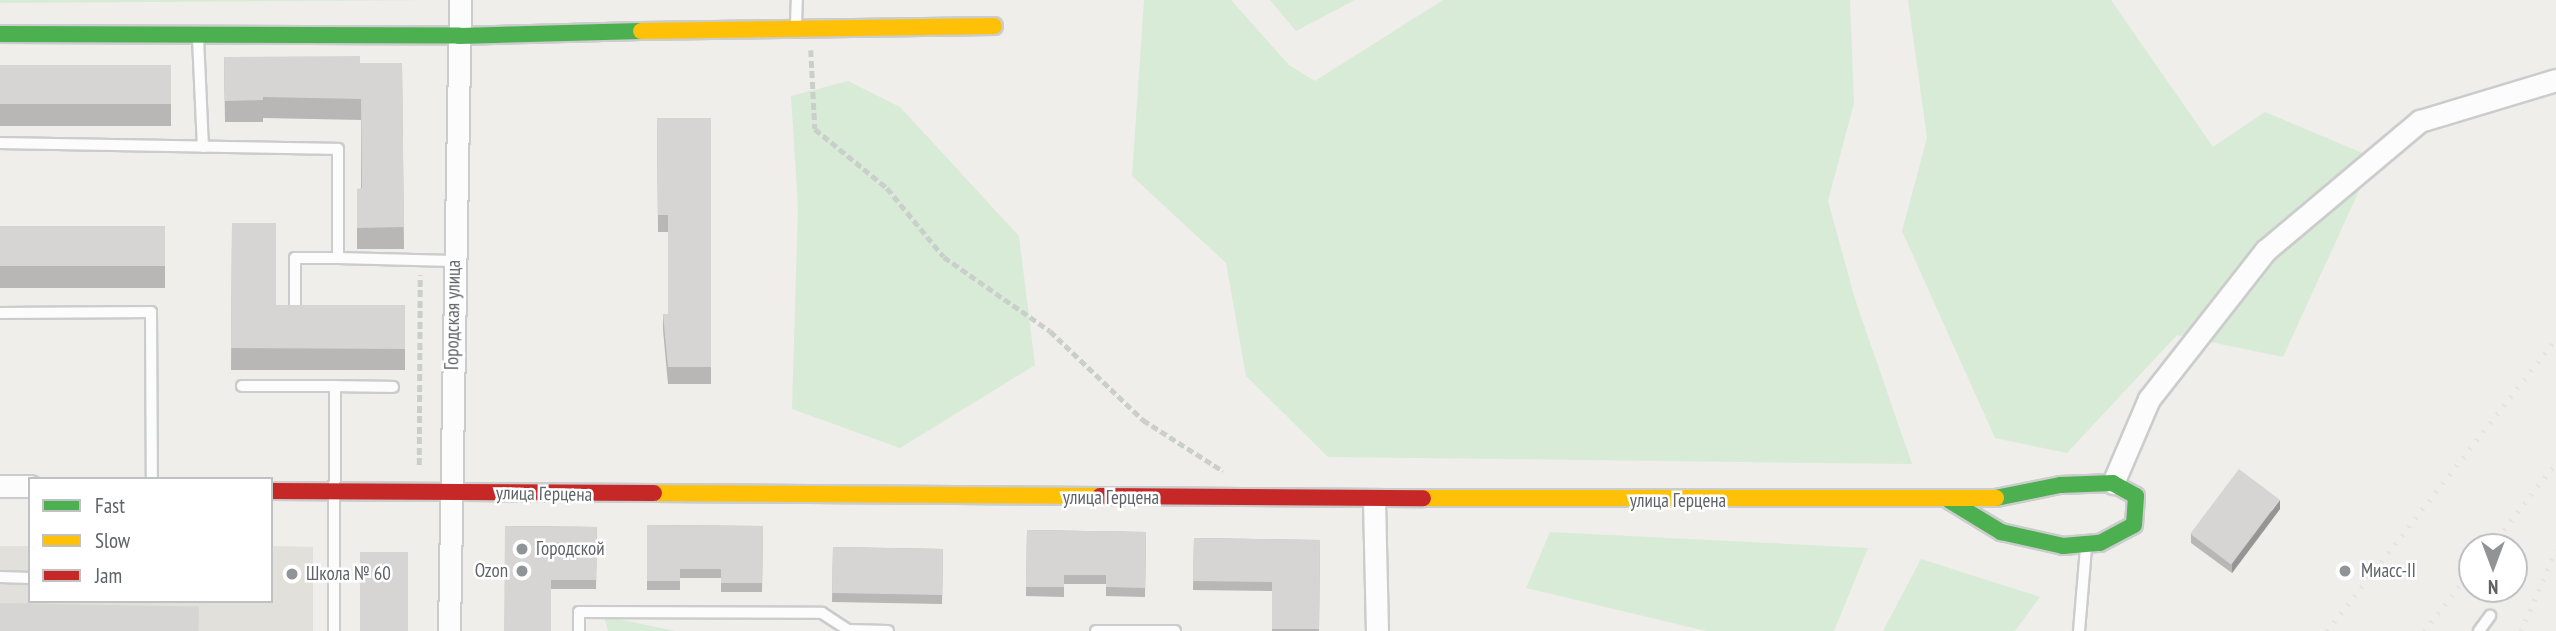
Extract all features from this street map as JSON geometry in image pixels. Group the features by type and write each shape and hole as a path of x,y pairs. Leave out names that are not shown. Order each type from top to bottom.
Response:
{"street":[{"name":"Городская улица","path":"449,631 453,261 460,0"},
{"path":"0,34 459,36 796,26 995,26"},
{"path":"1950,501 2001,532 2063,546 2100,543 2134,525 2136,496 2113,483 2149,399 2266,250 2420,121 2504,99 2556,80"},
{"name":"улица Герцена","path":"273,491 1374,500 1950,501 2000,498 2060,485 2113,483"},
{"path":"0,486 28,486"},
{"path":"1374,500 1377,631"}],"lane":[{"path":"796,26 797,0"},
{"path":"198,36 203,147"},
{"path":"0,143 338,149 338,258"},
{"path":"295,310 295,258 453,261"},
{"path":"0,313 150,312 152,477"},
{"path":"242,386 393,387"},
{"path":"334,631 335,386"},
{"path":"2079,631 2086,544"},
{"path":"0,577 28,578"},
{"path":"579,631 579,612 620,612 822,613 848,630 888,631"},
{"path":"2479,631 2490,616"},
{"path":"1096,631 1175,631"}],"path":[{"path":"796,26 811,48 815,129 887,188 944,257 1050,331 1143,419 1220,468 1248,499"},
{"path":"419,491 421,260"}],"shaded area":[{"name":"Школа № 60","path":"0,546 28,546 28,603 273,603 273,546 313,547 313,631 0,631"}],"green space":[{"path":"0,0 437,0 0,3"},
{"path":"1144,0 1231,0 1289,65 1315,81 1443,0 1850,0 1854,103 1828,201 1855,299 1912,464 1328,457 1246,376 1226,263 1132,176"},
{"path":"1270,0 1355,0 1296,31"},
{"path":"1908,0 2111,0 2213,147 2265,112 2374,158 2283,357 2177,335 2067,453 1995,438 1902,231 1927,138"},
{"path":"848,81 900,107 1019,236 1035,365 900,448 792,409 798,207 791,96"},
{"path":"1550,532 1868,548 1834,631 1706,631 1526,588"},
{"path":"1921,559 2040,597 2015,631 1883,631"},
{"path":"604,616 675,631 608,631"}],"building":[{"path":"360,56 360,63 402,63 404,227 357,228 357,189 362,188 361,99 263,97 263,100 225,101 224,57"},
{"path":"0,65 171,65 171,104 0,104"},
{"path":"657,118 711,118 711,367 668,367 663,314 668,314 668,215 658,215"},
{"path":"232,223 276,223 276,305 405,305 405,349 231,348"},
{"path":"0,226 165,226 165,266 0,266"},
{"path":"2239,469 2280,500 2231,564 2190,534"},
{"path":"647,525 763,526 762,583 721,583 721,569 680,569 680,581 647,581"},
{"path":"505,526 597,527 596,580 551,580 551,631 504,631"},
{"path":"1027,530 1146,532 1145,588 1106,587 1106,575 1064,575 1064,587 1026,587"},
{"path":"1194,538 1320,540 1319,629 1272,629 1272,582 1193,581"},
{"path":"833,547 943,549 942,595 832,593"},
{"path":"360,552 408,552 408,631 360,631"},
{"path":"0,603 199,606 199,631 0,631"}],"railway":[{"path":"2327,631 2556,339"},
{"path":"2501,533 2556,463"},
{"path":"2521,631 2556,550"},
{"path":"2424,631 2458,588"}],"traffic: fast":[{"path":"0,34 459,36 641,31"},
{"path":"1950,501 2001,532 2063,546 2100,543 2134,525 2136,496 2113,483 2060,485 1996,498"}],"traffic: slow":[{"path":"641,31 994,26"},
{"path":"654,493 1100,496"},
{"path":"1423,498 1996,498"}],"traffic: jam":[{"path":"273,491 654,493"},
{"path":"1100,496 1423,498"}],"place":[{"name":"Городской","path":"522,549"},
{"name":"Ozon","path":"522,571"},
{"name":"Миасс-II","path":"2345,571"},
{"name":"Школа № 60","path":"292,574"}]}
